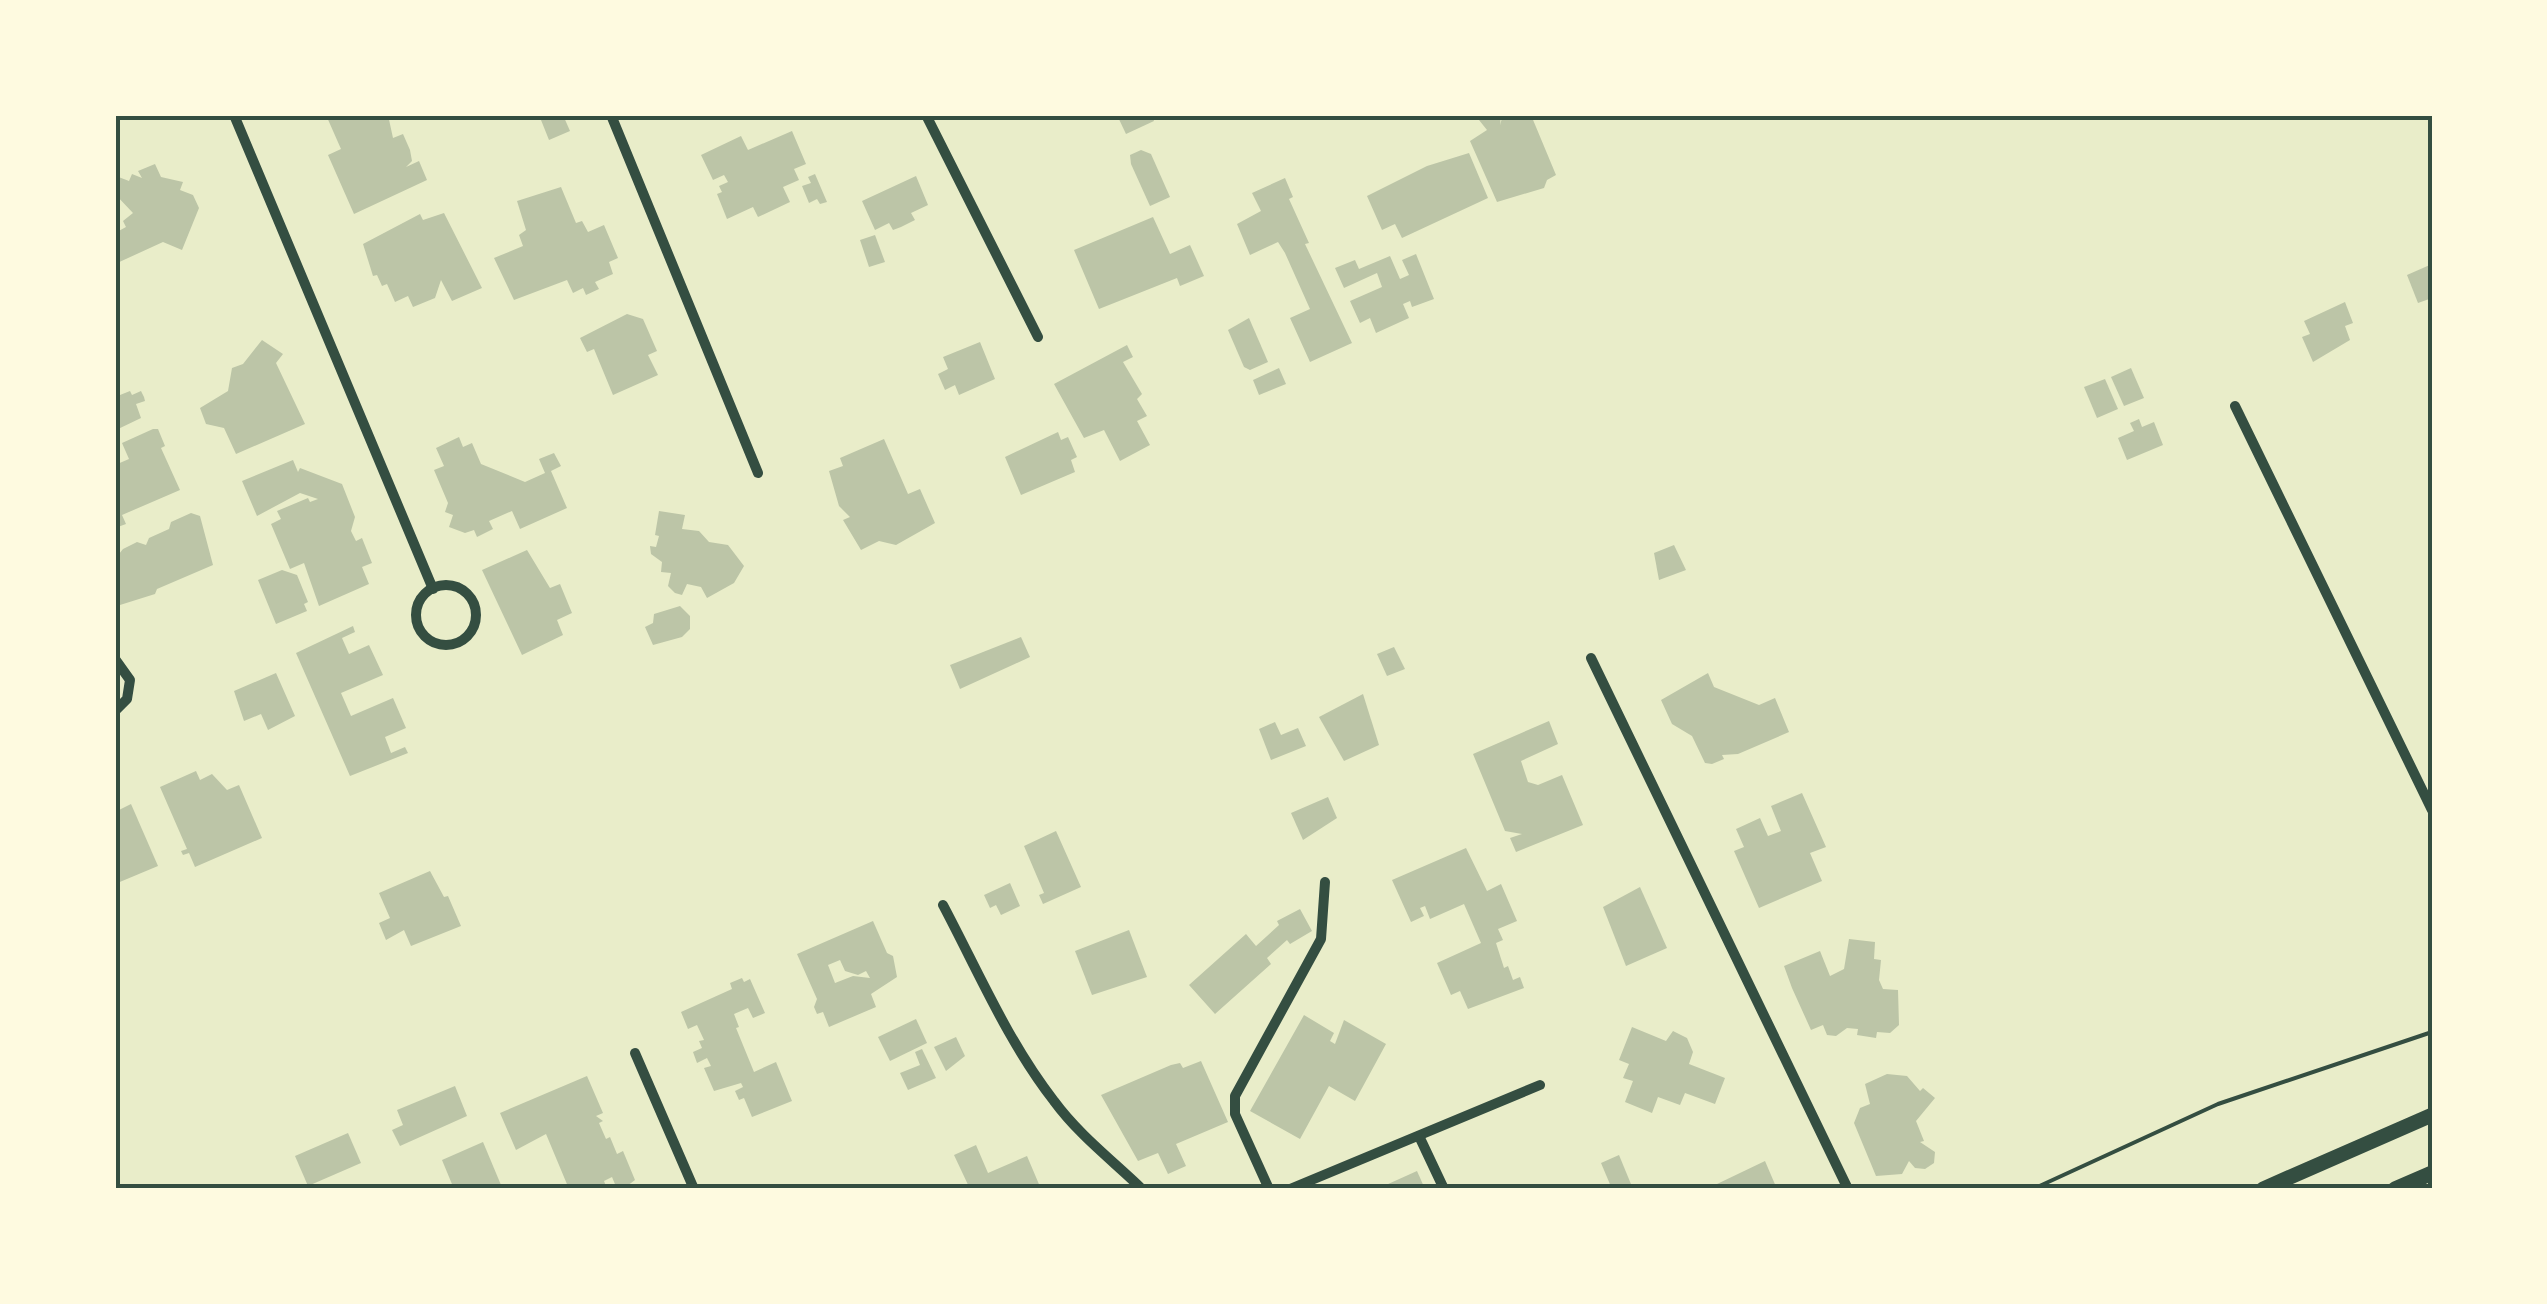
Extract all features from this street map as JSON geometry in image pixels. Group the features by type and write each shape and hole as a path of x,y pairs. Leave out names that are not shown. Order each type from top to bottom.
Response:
{"main road":[{"path":"2263,1189 2432,1115"},
{"path":"2395,1189 2432,1173"}],"street":[{"path":"234,115 433,588"},
{"path":"611,115 758,473"},
{"path":"926,115 1038,337"},
{"path":"2235,406 2432,810"},
{"path":"433,588 459,588 473,602 476,620 458,642 439,644 422,634 418,605 433,588"},
{"path":"1591,658 1848,1189"},
{"path":"115,659 130,680 127,700 115,711"},
{"path":"1269,1189 1235,1114 1236,1096 1321,938 1325,882"},
{"path":"943,905 1012,1037 1053,1100 1088,1141 1142,1189"},
{"path":"634,1053 694,1189"},
{"path":"1290,1189 1540,1085"},
{"path":"1419,1136 1444,1189"}],"path":[{"path":"2033,1189 2218,1104 2432,1032"}],"building":[{"path":"326,115 388,115 393,138 403,134 410,150 412,161 406,167 419,161 427,180 354,214 328,155 341,149"},
{"path":"539,115 563,115 570,131 549,140"},
{"path":"1117,115 1152,115 1154,121 1126,134"},
{"path":"1475,115 1501,115 1500,125 1503,115 1531,115 1556,175 1547,180 1544,188 1497,202 1470,141 1487,130"},
{"path":"792,131 806,164 794,169 799,180 783,187 790,202 758,217 753,207 727,219 717,194 722,192 719,186 728,182 724,175 713,180 701,155 741,136 748,150"},
{"path":"1141,150 1151,154 1170,197 1150,206 1131,164 1130,155"},
{"path":"1469,153 1488,198 1402,238 1395,224 1382,230 1367,196 1427,166"},
{"path":"155,164 161,177 183,182 180,190 193,195 199,208 182,250 163,242 115,264 115,233 126,227 123,221 133,213 115,194 116,176 129,181 132,174 142,178 138,171"},
{"path":"815,174 827,202 820,204 817,199 809,203 802,186 811,183 808,177"},
{"path":"916,176 928,205 911,213 915,220 901,227 893,230 889,223 875,230 862,201"},
{"path":"1285,178 1293,197 1289,199 1309,243 1305,244 1352,343 1310,362 1290,318 1310,309 1285,253 1278,242 1250,255 1237,224 1261,211 1252,193"},
{"path":"561,187 576,223 582,221 588,232 604,225 618,258 609,262 613,274 595,282 599,289 586,295 583,288 573,293 567,280 514,300 494,258 523,246 519,235 526,230 517,201"},
{"path":"444,213 482,288 452,301 441,280 435,298 413,307 408,296 395,302 387,284 382,286 377,275 373,276 363,244 420,214 423,220"},
{"path":"1153,217 1170,254 1190,245 1204,276 1180,286 1177,278 1099,309 1074,250"},
{"path":"875,235 885,262 869,267 860,240"},
{"path":"1416,254 1434,299 1412,307 1410,301 1403,304 1409,318 1376,333 1370,318 1360,323 1350,301 1382,287 1377,273 1344,288 1335,268 1355,260 1359,269 1390,256 1400,279 1409,275 1402,260"},
{"path":"2432,264 2432,298 2418,303 2407,275"},
{"path":"2345,302 2353,323 2345,326 2350,340 2313,362 2302,337 2310,334 2304,321"},
{"path":"627,314 643,319 657,351 648,355 658,375 613,395 594,349 587,352 580,338"},
{"path":"1249,318 1268,362 1250,370 1244,367 1228,330"},
{"path":"262,340 283,354 276,363 305,424 236,454 224,428 206,424 200,408 228,391 232,368 243,364"},
{"path":"980,342 995,379 959,395 955,385 945,390 938,374 948,369 943,357"},
{"path":"1127,345 1133,357 1123,362 1142,394 1137,399 1147,416 1137,421 1150,445 1120,461 1104,430 1084,438 1054,384"},
{"path":"1279,368 1286,384 1259,395 1253,380"},
{"path":"2131,368 2144,398 2124,406 2111,377"},
{"path":"2105,379 2118,409 2097,418 2084,387"},
{"path":"130,391 132,395 141,391 144,397 145,401 136,404 141,418 116,430 115,397"},
{"path":"2139,419 2142,427 2154,422 2163,445 2127,460 2118,438 2134,431 2130,423"},
{"path":"158,429 165,446 161,448 180,490 122,515 126,524 115,528 115,516 120,514 115,503 115,465 129,459 122,443"},
{"path":"1058,432 1061,440 1068,437 1077,457 1071,460 1075,472 1021,495 1005,457"},
{"path":"459,437 463,447 472,443 481,464 525,482 545,473 539,459 554,453 561,466 551,471 567,508 520,529 512,511 489,521 493,529 477,537 474,530 465,533 449,527 453,515 445,512 448,503 434,470 444,466 436,448"},
{"path":"884,439 908,494 920,489 935,523 896,545 879,541 861,550 843,520 850,517 839,506 829,471 843,466 840,458"},
{"path":"293,460 298,472 300,468 342,484 355,517 351,531 356,541 362,538 372,563 362,567 369,584 319,606 304,563 290,569 271,524 281,519 277,511 308,498 310,502 318,499 300,493 257,516 242,481"},
{"path":"659,511 685,515 682,529 699,531 709,542 728,545 744,566 734,583 707,598 701,587 687,584 682,595 675,593 668,586 671,573 661,572 662,562 651,554 650,546 656,547 659,536 655,535"},
{"path":"191,513 200,516 213,565 157,589 155,594 120,605 115,597 115,559 123,549 137,542 146,545 149,538 169,529 171,522"},
{"path":"1674,545 1686,570 1659,580 1654,553"},
{"path":"527,550 550,588 560,584 572,613 557,620 563,635 522,655 482,570"},
{"path":"282,570 297,575 308,602 304,604 307,611 276,624 258,580"},
{"path":"680,606 690,616 690,629 682,637 653,645 645,627 653,623 654,614"},
{"path":"353,626 355,632 342,638 349,654 369,645 383,675 341,693 351,716 393,698 406,728 385,737 391,753 405,747 408,753 350,776 296,653"},
{"path":"1021,637 1030,657 960,689 950,665"},
{"path":"1394,647 1405,669 1387,676 1377,654"},
{"path":"276,673 295,716 268,730 261,714 244,721 234,691"},
{"path":"1708,673 1714,687 1759,705 1775,698 1789,732 1738,754 1722,755 1724,759 1712,764 1705,763 1692,736 1672,724 1661,700"},
{"path":"1363,694 1379,745 1344,761 1319,717"},
{"path":"1549,721 1558,744 1521,761 1528,782 1538,785 1562,775 1583,825 1516,852 1510,838 1522,834 1505,831 1473,754"},
{"path":"1275,722 1281,735 1298,728 1306,746 1271,760 1259,729"},
{"path":"196,771 200,780 212,774 227,790 239,785 262,838 195,867 189,853 183,855 181,851 187,849 160,787"},
{"path":"1802,793 1826,847 1810,853 1822,881 1759,908 1734,851 1744,847 1736,829 1760,818 1768,836 1781,831 1771,806"},
{"path":"1328,797 1337,818 1303,840 1291,813"},
{"path":"131,804 158,866 115,884 115,812"},
{"path":"1056,831 1081,887 1043,904 1039,895 1044,893 1024,846"},
{"path":"1466,848 1487,891 1501,884 1517,921 1498,929 1503,940 1496,943 1504,968 1508,966 1513,980 1520,977 1524,988 1468,1009 1460,991 1451,995 1437,963 1481,943 1464,904 1430,919 1425,906 1420,908 1424,916 1411,922 1392,880"},
{"path":"430,871 444,897 448,896 461,926 411,946 404,930 386,940 379,923 390,918 379,893"},
{"path":"1010,883 1020,906 1001,915 996,905 990,908 984,895"},
{"path":"1640,887 1667,948 1626,966 1603,907"},
{"path":"1300,909 1312,931 1290,944 1287,940 1267,958 1271,964 1215,1014 1189,985 1246,934 1256,946 1279,925 1277,921"},
{"path":"873,921 887,953 893,956 897,977 871,994 876,1007 829,1027 823,1012 817,1014 817,999 797,954","holes":["840,960 845,971 858,975 866,971 870,978 853,976 835,983 828,965"]},
{"path":"1129,930 1147,977 1092,995 1075,951"},
{"path":"1849,939 1875,942 1874,959 1881,960 1879,980 1883,989 1898,990 1899,1025 1890,1033 1877,1032 1876,1038 1857,1035 1858,1029 1847,1028 1836,1036 1827,1035 1823,1025 1811,1030 1784,966 1820,951 1830,976 1844,969"},
{"path":"742,978 744,982 750,979 765,1013 753,1018 748,1008 734,1014 739,1027 736,1028 754,1072 776,1062 792,1101 752,1117 744,1098 739,1100 735,1091 743,1087 741,1083 714,1091 704,1068 711,1066 707,1058 697,1063 693,1052 702,1048 699,1041 704,1040 697,1025 688,1029 681,1012 732,989 730,983"},
{"path":"1304,1015 1334,1033 1330,1041 1335,1044 1344,1020 1386,1044 1355,1101 1329,1086 1300,1139 1250,1111"},
{"path":"916,1019 927,1043 890,1061 878,1037"},
{"path":"1632,1027 1666,1041 1673,1031 1687,1038 1693,1052 1689,1064 1725,1078 1715,1104 1685,1093 1680,1105 1658,1097 1652,1113 1625,1102 1633,1081 1623,1078 1629,1064 1619,1060"},
{"path":"956,1037 965,1056 946,1071 934,1047"},
{"path":"922,1049 936,1078 908,1090 900,1073 920,1065 915,1052"},
{"path":"1201,1061 1228,1122 1176,1144 1186,1166 1168,1174 1158,1153 1138,1161 1101,1095 1171,1065 1180,1063 1183,1068"},
{"path":"1887,1074 1907,1076 1920,1091 1923,1088 1935,1098 1916,1121 1924,1141 1920,1142 1935,1152 1934,1163 1925,1169 1915,1168 1909,1161 1902,1174 1876,1176 1854,1123 1860,1108 1870,1104 1865,1084"},
{"path":"587,1076 603,1113 596,1116 603,1121 599,1123 606,1139 610,1137 617,1154 623,1151 635,1180 623,1189 617,1189 612,1177 604,1181 607,1189 569,1189 546,1134 516,1150 500,1113"},
{"path":"455,1086 467,1116 400,1146 392,1130 403,1125 397,1110"},
{"path":"348,1133 361,1163 308,1186 295,1156"},
{"path":"483,1142 501,1185 454,1189 442,1160"},
{"path":"976,1145 988,1173 1027,1156 1041,1189 970,1189 954,1155"},
{"path":"1619,1155 1633,1189 1612,1189 1601,1163"},
{"path":"1765,1161 1777,1189 1697,1189 1717,1184"},
{"path":"1417,1171 1425,1189 1377,1189"}]}
